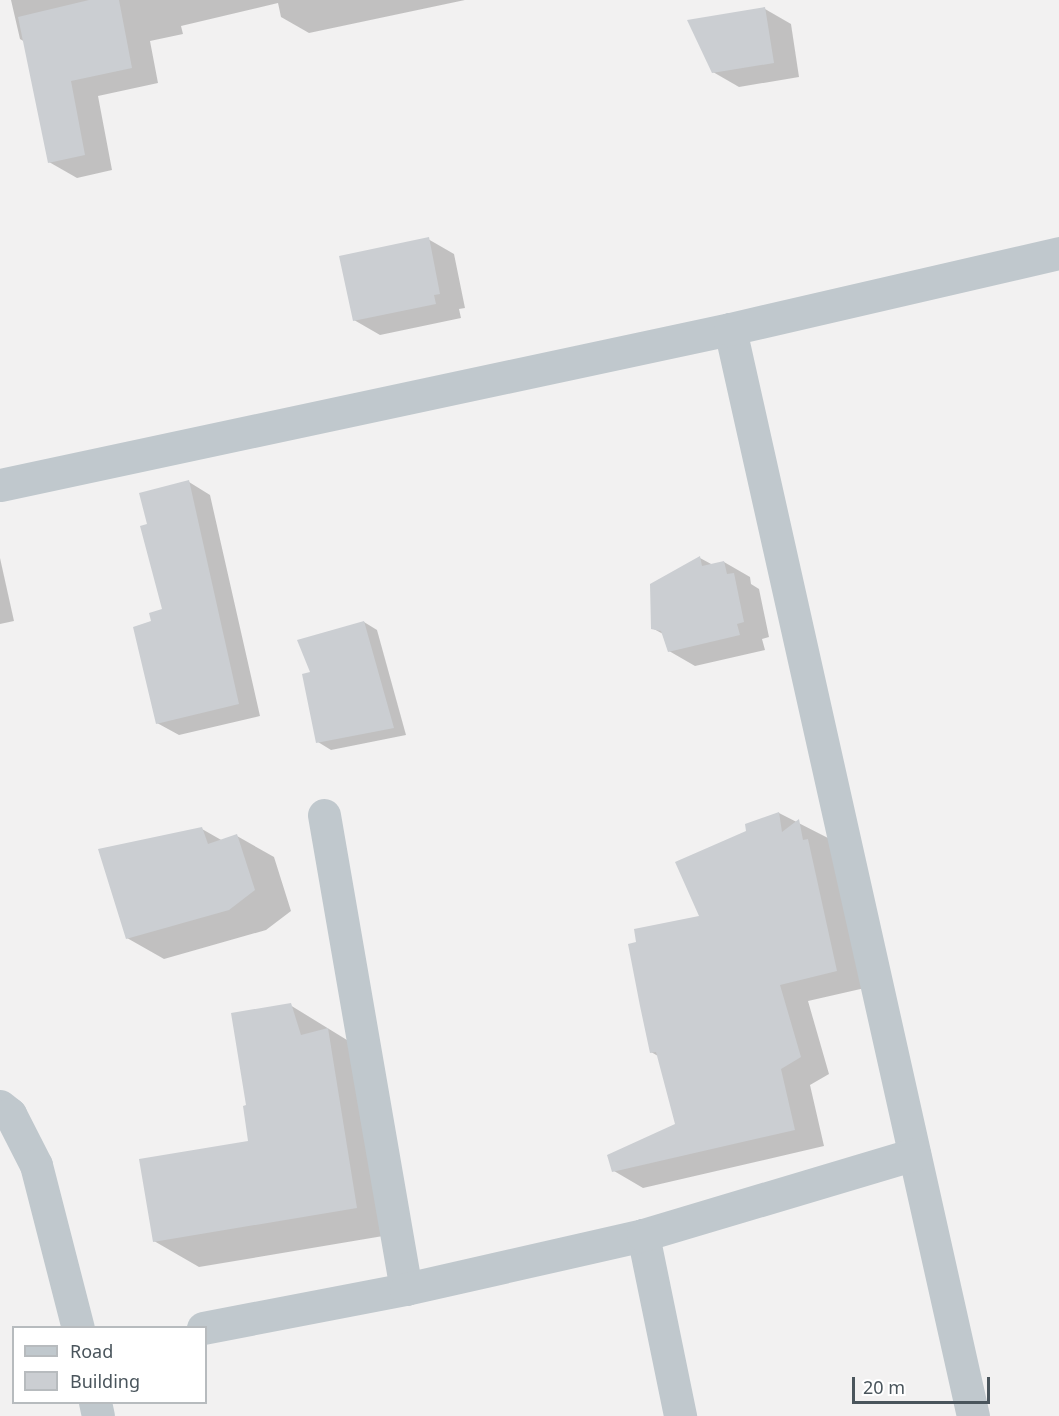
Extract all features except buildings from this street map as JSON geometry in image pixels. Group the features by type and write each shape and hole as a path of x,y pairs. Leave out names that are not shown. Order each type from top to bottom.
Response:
{"street":[{"path":"0,485 730,329 1059,254"},
{"path":"730,329 973,1416"},
{"path":"324,815 406,1288"},
{"path":"0,1106 10,1114 36,1165 77,1326"},
{"path":"207,1327 406,1288 643,1235 914,1154"},
{"path":"643,1235 680,1416"}]}
